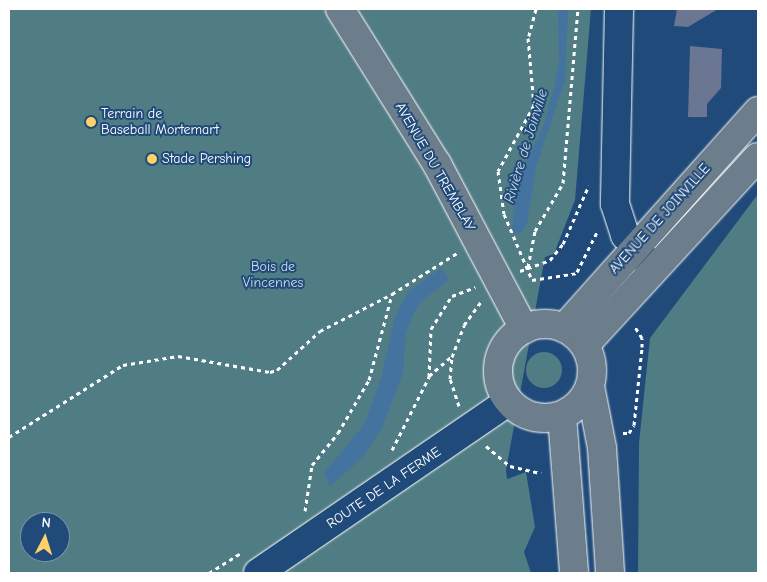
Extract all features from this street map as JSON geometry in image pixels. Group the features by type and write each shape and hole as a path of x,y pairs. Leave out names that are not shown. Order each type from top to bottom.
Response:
{"main road":[{"name":"AVENUE DU TREMBLAY","path":"340,9 437,164 524,329"},
{"name":"AVENUE DE JOINVILLE","path":"564,328 758,111"},
{"path":"584,345 758,156"},
{"path":"590,386 584,399 562,416 538,418 527,416 508,402 497,376 498,361 508,342 524,329 537,324 564,328 584,345 590,358 590,386 602,448 610,573"},
{"path":"562,416 574,573"}],"street":[{"path":"619,9 615,204 625,235 655,270"},
{"name":"ROUTE DE LA FERME","path":"258,573 508,402"}],"path":[{"path":"536,9 528,38 534,105 498,171 504,214 532,280 552,279 576,272 601,224"},
{"path":"528,268 535,231 563,183 578,9"},
{"path":"528,268 550,260 563,244 590,181"},
{"path":"9,437 123,365 178,356 270,372 277,370 320,331 392,294 477,242"},
{"path":"576,272 583,278"},
{"path":"305,511 312,465 338,433 369,380 392,294"},
{"path":"429,377 431,329 452,296"},
{"path":"462,411 450,379 452,356 464,325 484,300"},
{"path":"629,434 634,425 642,347 640,332"},
{"path":"390,453 429,377 452,356"},
{"path":"485,446 510,466 550,473"},
{"path":"297,516 312,506"},
{"path":"209,573 249,547"}],"green space":[{"name":"Bois de Vincennes","path":"9,9 591,9 575,200 554,254 545,257 506,470 507,479 526,472 535,527 524,552 531,573 9,573"},
{"path":"758,194 758,573 638,573 639,443 650,338"},
{"path":"544,352 551,353 557,357 561,363 561,377 557,383 551,387 544,388 537,387 531,383 527,377 526,370 527,363 531,357 537,353"}],"water":[{"path":"558,9 568,9 565,80 536,167 527,224 521,233 515,233 512,229 518,180 543,127 555,84 559,62"},
{"path":"441,268 449,279 421,302 414,313 406,332 403,373 381,430 363,457 330,486 324,473 364,425 381,379 395,317 408,292"}],"building":[{"path":"677,9 718,9 688,27 674,26"},
{"path":"690,46 722,49 721,88 707,104 707,117 688,117"}],"place":[{"name":"Terrain de Baseball Mortemart","path":"91,122"},
{"name":"Stade Pershing","path":"152,159"}],"water label":[{"name":"Rivière de Joinville","path":"526,146"}]}
